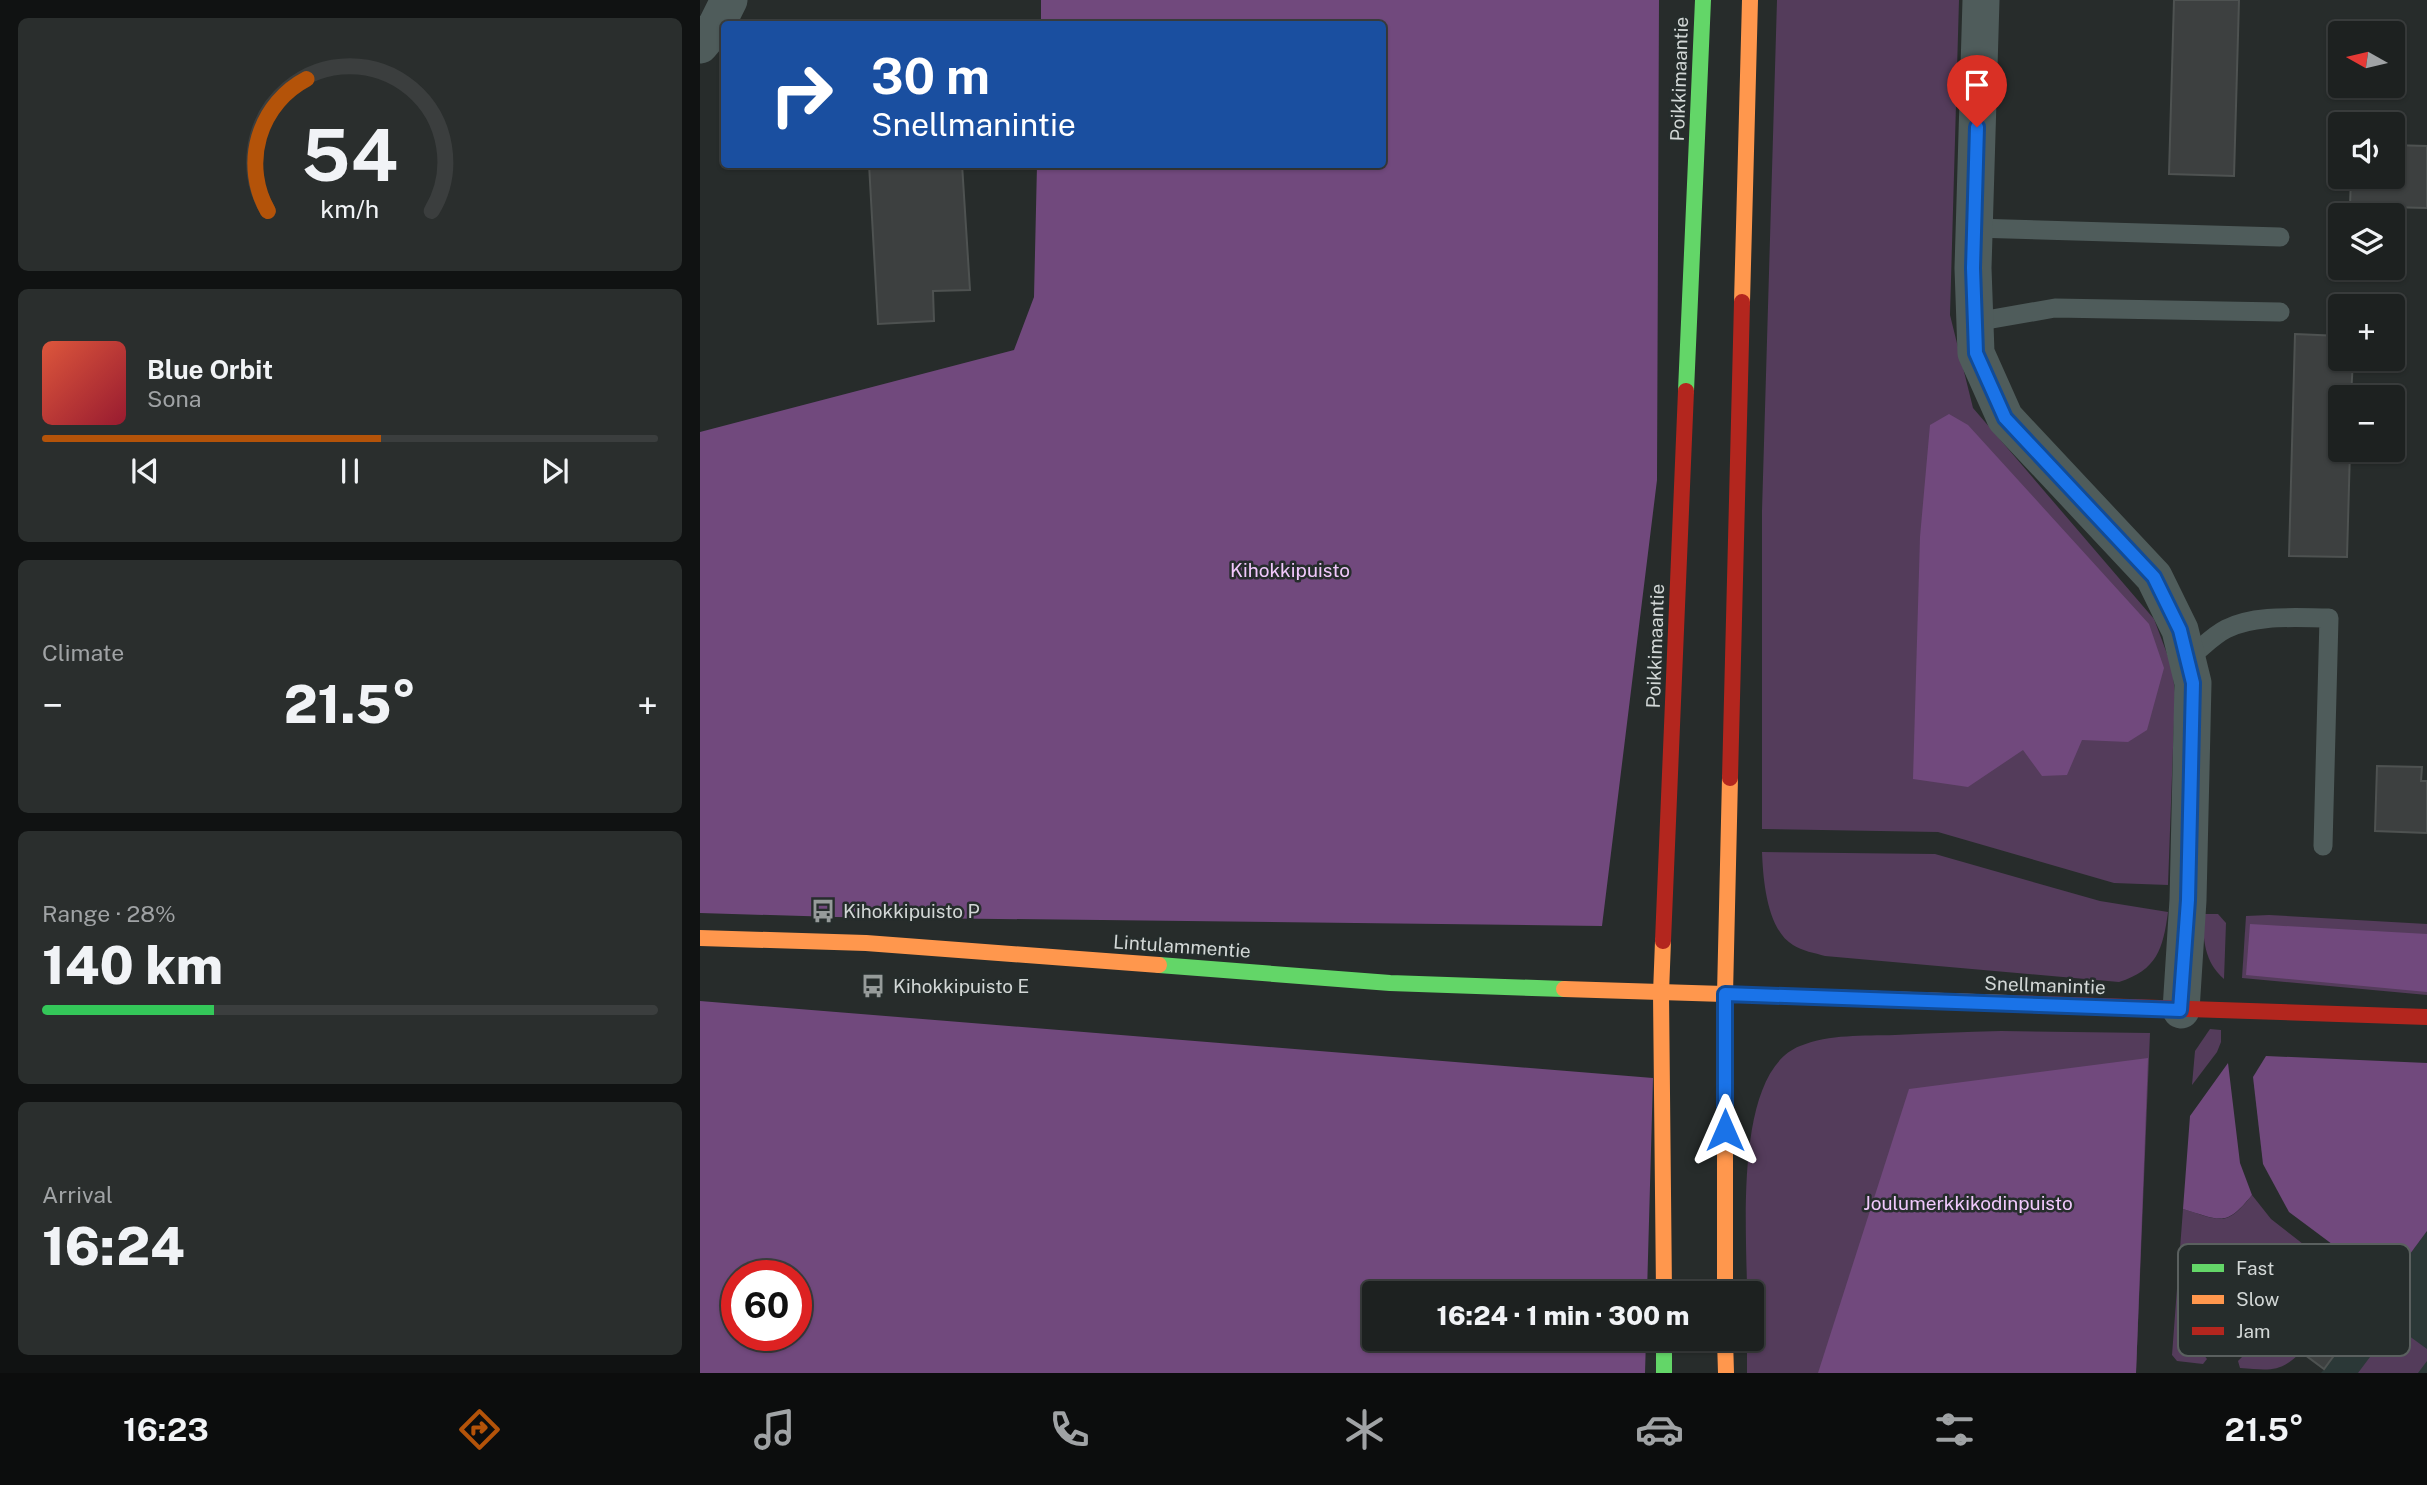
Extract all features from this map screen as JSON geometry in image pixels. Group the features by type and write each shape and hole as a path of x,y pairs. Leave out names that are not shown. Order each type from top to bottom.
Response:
{"main road":[{"name":"Poikkimaantie","path":"1664,1281 1661,993 1703,0"},
{"path":"1725,1281 1725,994 1750,0"},
{"name":"Lintulammentie","path":"700,938 866,943 1390,983 1661,993"},
{"name":"Snellmanintie","path":"1661,993 2427,1017"},
{"path":"1664,1351 1664,1373"},
{"path":"1726,1351 1726,1373"}],"street":[{"path":"700,45 716,26 729,0"},
{"path":"1981,0 1974,228 1976,353 2005,418 2154,577 2180,630 2193,683 2188,900 2180,1010"}],"lane":[{"path":"1974,228 2280,237"},
{"path":"1975,323 2055,308 2280,312"},
{"path":"2187,659 2226,629 2244,623 2286,618 2329,618 2323,846"}],"shaded area":[{"path":"2427,1231 2427,1373 2321,1373 2324,1369 2307,1356 2410,1356 2410,1254"}],"green space":[{"name":"Kihokkipuisto","path":"1041,0 1659,0 1657,480 1602,926 700,913 700,432 1014,350 1034,297 1037,168 1386,168 1386,21 1041,21"},
{"path":"1777,0 1959,0 1950,315 1973,408 2154,619 2172,667 2175,693 2168,885 2114,883 1938,832 1762,829 1762,511"},
{"path":"1949,414 1968,425 2149,624 2164,668 2147,730 2128,742 2082,740 2067,775 2042,776 2023,750 1968,787 1913,779 1920,537 1930,425"},
{"path":"1762,852 1935,854 2100,901 2168,912 2164,937 2150,964 2132,977 2119,982 1825,956 1793,945 1777,928 1768,903"},
{"path":"2203,914 2218,914 2226,923 2224,979 2209,958 2204,941"},
{"path":"2246,916 2427,924 2427,995 2242,978"},
{"path":"2250,924 2427,934 2427,992 2246,975"},
{"path":"700,1001 1653,1078 1647,1281 1362,1281 1362,1351 1646,1351 1645,1373 700,1373"},
{"path":"2210,1029 2221,1030 2221,1042 2217,1052 2192,1085 2195,1051"},
{"name":"Joulumerkkikodinpuisto","path":"2001,1031 2150,1033 2136,1373 1747,1373 1747,1351 1764,1351 1764,1281 1747,1281 1746,1233 1748,1157 1763,1087 1778,1062 1800,1046 1811,1042 1859,1036"},
{"path":"2266,1056 2427,1063 2427,1231 2410,1254 2410,1244 2332,1244 2289,1212 2263,1164 2253,1077"},
{"name":"Joulumerkkikodinpuisto","path":"2148,1058 2136,1373 1818,1373 1909,1089"},
{"path":"2228,1063 2240,1163 2252,1195 2235,1213 2228,1217 2214,1218 2183,1209 2190,1116"},
{"path":"2252,1195 2271,1219 2303,1244 2180,1244 2183,1209 2222,1219 2243,1206"},
{"path":"2178,1275 2178,1356 2205,1356 2207,1359 2203,1364 2177,1361 2172,1355"},
{"path":"2410,1337 2427,1349 2427,1361 2418,1373 2358,1373 2371,1356 2410,1356"},
{"path":"2229,1356 2297,1356 2274,1369 2240,1368 2238,1361 2242,1357"}],"building":[{"path":"2174,0 2239,0 2234,176 2169,174"},
{"path":"2405,145 2427,146 2427,208 2405,207 2405,203 2350,203 2351,189 2405,189"},
{"path":"869,168 962,168 970,290 933,291 934,321 878,324"},
{"path":"2295,334 2328,335 2328,371 2352,371 2352,385 2328,385 2328,462 2350,462 2347,557 2289,556"},
{"path":"2377,766 2422,767 2421,781 2427,781 2427,833 2375,831"},
{"path":"2307,1356 2334,1356 2324,1369"}],"traffic: fast":[{"path":"1686,391 1703,0"},
{"path":"1159,965 1390,983 1564,989"},
{"path":"1664,1351 1664,1373"}],"traffic: slow":[{"path":"1742,302 1750,0"},
{"path":"1725,1281 1725,994 1730,778"},
{"path":"700,938 866,943 1159,965"},
{"path":"1663,941 1661,993 1664,1281"},
{"path":"1564,989 2008,1003"},
{"path":"1725,1351 1726,1373"}],"traffic: jam":[{"path":"1730,778 1742,302"},
{"path":"1663,941 1686,391"},
{"path":"2008,1003 2427,1017"}],"place":[{"name":"Kihokkipuisto P","path":"823,911"},
{"name":"Kihokkipuisto E","path":"873,986"}],"route":[{"path":"1725,1130 1725,994 2180,1010 2188,900 2193,683 2180,630 2154,577 2005,418 1976,353 1973,268 1977,127"}]}
